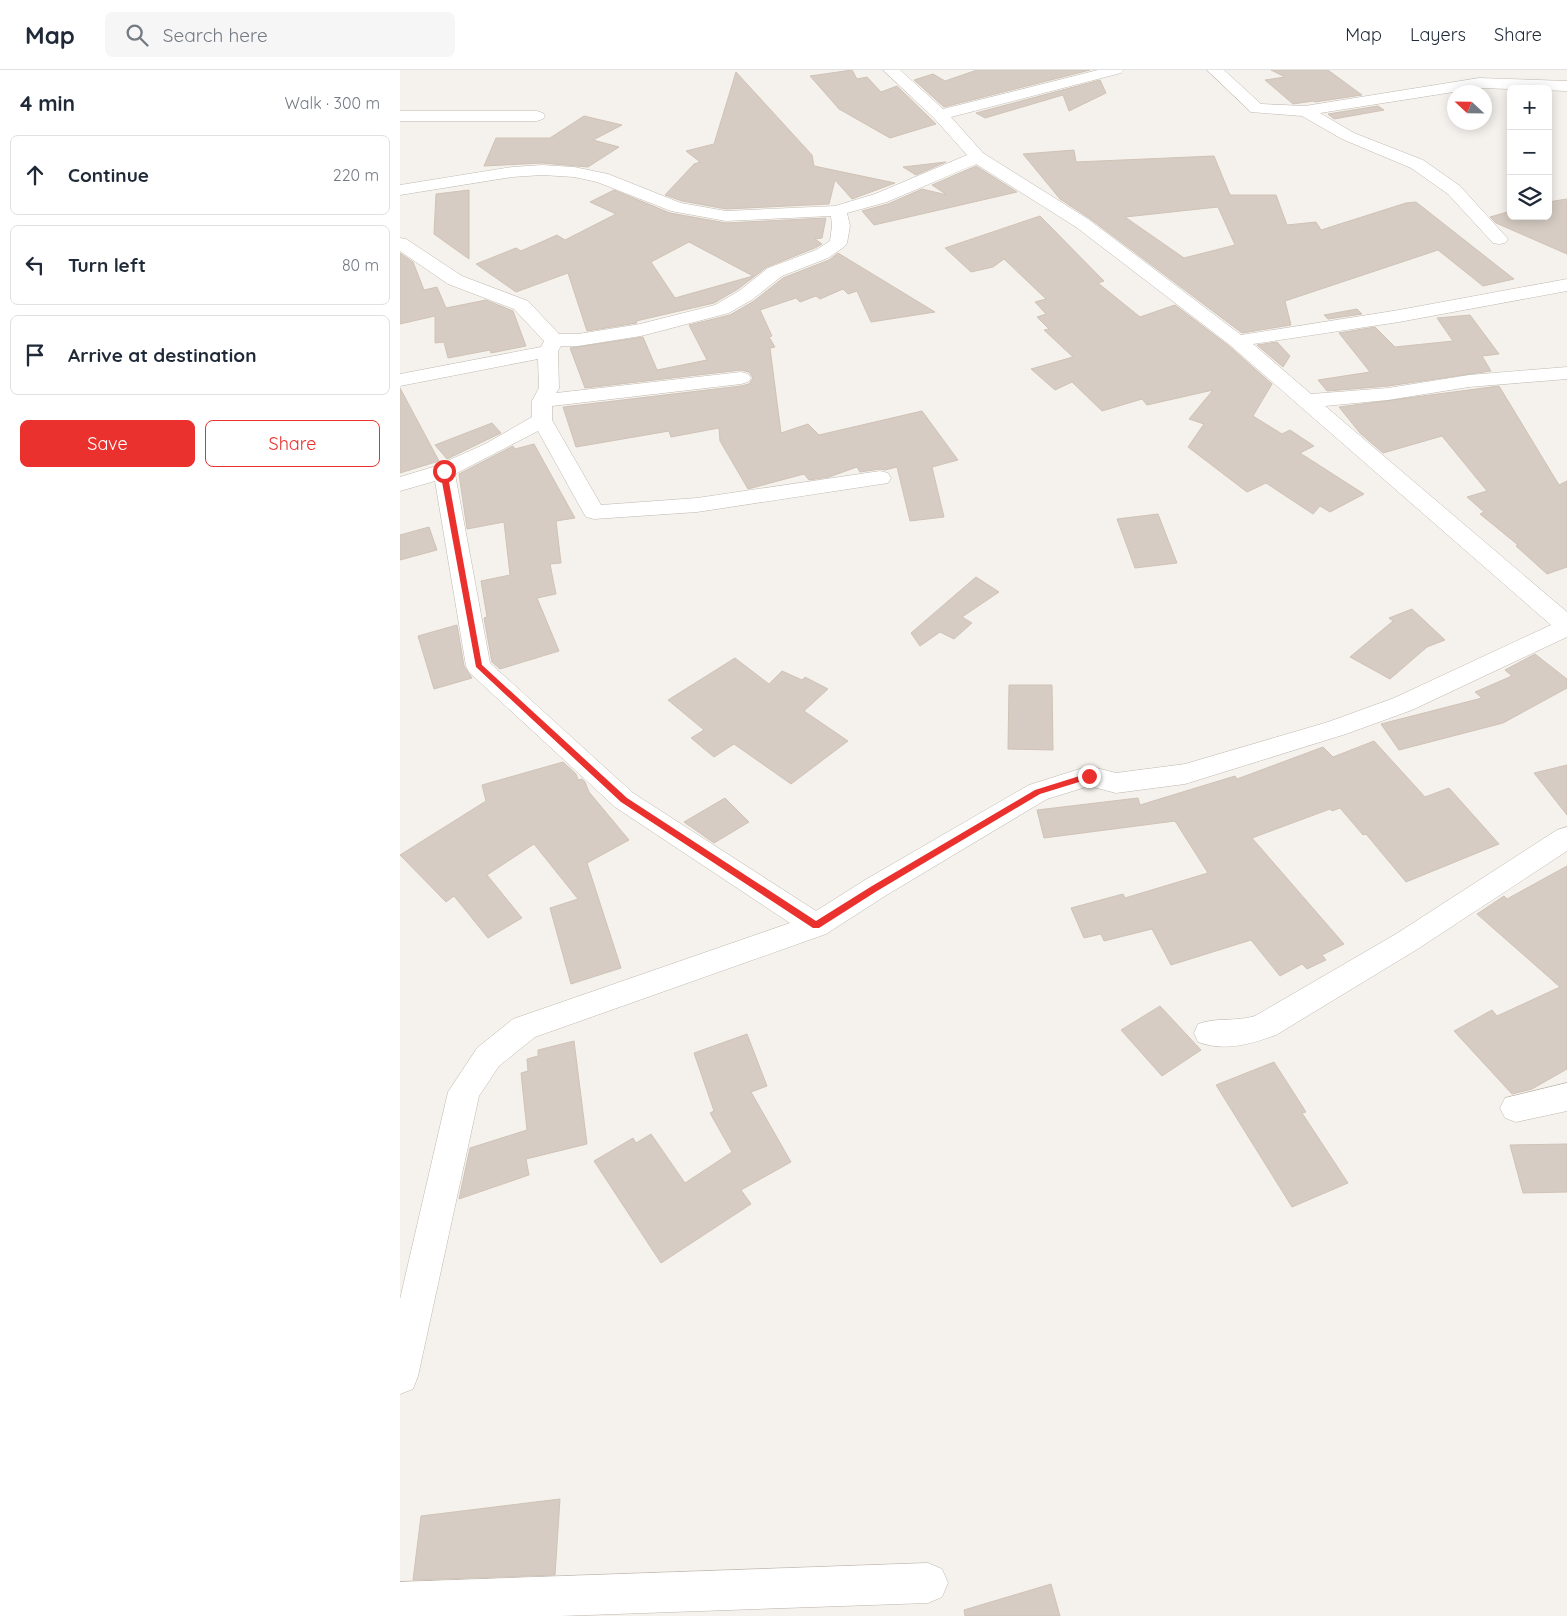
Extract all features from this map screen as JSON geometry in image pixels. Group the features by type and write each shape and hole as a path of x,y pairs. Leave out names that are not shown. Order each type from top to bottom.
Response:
{"street":[{"path":"400,1376 464,1092 488,1057 524,1028 816,926 874,888 1038,792 1089,776 1116,783 1185,774 1337,728 1402,704 1567,626 1237,341 1082,223 977,157 940,115 892,70"},
{"path":"940,115 1116,70"},
{"path":"1215,70 1257,109 1305,111 1479,83 1567,86"},
{"path":"1305,111 1348,136 1417,164 1454,190 1499,238"},
{"path":"400,116 537,116"},
{"path":"400,190 512,172 542,170 574,172 602,178 677,207 726,216 836,211 881,198 977,157"},
{"path":"400,380 578,340 641,330 722,309 775,272 822,254 838,243 842,222 841,216 836,211"},
{"path":"405,252 454,280 521,305 551,346 548,388 542,411 594,512 697,505 880,478"},
{"path":"1237,341 1399,316 1567,284"},
{"path":"1306,401 1388,394 1469,381 1567,373"},
{"path":"400,484 444,471 492,448 542,411 741,378"},
{"path":"444,471 478,666 624,800 816,926"},
{"path":"1210,1034 1243,1034 1265,1026 1406,942 1567,837"},
{"path":"1516,1108 1567,1097"},
{"path":"400,1602 928,1584"}],"building":[{"path":"852,70 857,79 867,77 881,92 897,86 936,124 890,138 839,109 810,76"},
{"path":"977,70 1090,70 944,107 914,80 933,74 945,81"},
{"path":"1271,70 1328,70 1362,95 1293,104 1265,80 1285,77"},
{"path":"736,72 812,155 814,166 895,183 852,199 835,180 829,204 726,209 682,201 665,195 694,164 700,162 686,151 714,144"},
{"path":"1100,80 1106,93 1069,111 1063,95 985,118 976,113"},
{"path":"1378,106 1384,110 1334,119 1328,114"},
{"path":"584,116 622,125 593,140 619,147 588,167 542,163 484,166 496,138 550,138"},
{"path":"1074,150 1076,162 1214,156 1230,195 1276,195 1287,225 1316,222 1321,230 1406,203 1416,202 1514,279 1483,286 1438,250 1285,301 1291,325 1242,333 1089,218 1060,199 1023,154","holes":["1218,207 1235,245 1184,258 1125,217"]},
{"path":"946,162 916,175 903,167"},
{"path":"976,166 1017,192 874,225 862,211 888,204 922,189 947,195 932,185"},
{"path":"469,190 469,259 434,234 436,194"},
{"path":"614,190 670,213 726,223 826,218 822,238 815,239 822,244 767,267 738,289 714,303 636,321 637,323 587,331 568,273 516,292 476,264 516,248 521,251 557,235 565,240 616,214 590,202","holes":["689,242 753,276 675,298 651,262"]},
{"path":"1567,199 1567,254 1496,223 1490,217 1507,212 1507,220 1552,220 1552,201"},
{"path":"1040,216 1104,281 1098,283 1140,317 1175,305 1229,346 1272,384 1253,416 1282,434 1290,430 1314,446 1300,453 1364,494 1330,512 1320,506 1313,514 1266,483 1247,492 1188,447 1204,424 1189,419 1213,390 1147,405 1142,399 1102,411 1072,382 1055,390 1031,369 1073,357 1044,330 1049,329 1037,317 1046,314 1035,302 1046,299 1004,259 993,267 971,272 945,248"},
{"path":"400,253 413,262 424,290 437,287 446,308 486,300 513,311 526,346 491,353 490,350 448,358 444,342 435,343 435,316 400,324"},
{"path":"838,253 935,312 871,322 857,291 848,294 843,289 820,299 816,296 800,302 796,298 760,310 772,336 769,337 775,347 770,348 781,433 808,424 819,435 922,411 958,460 932,467 944,517 910,521 897,467 860,472 857,467 829,477 809,480 804,474 748,489 720,441 719,428 671,437 669,431 576,447 563,407 741,386 749,384 753,378 749,372 741,370 585,388 570,348 643,337 657,370 707,360 689,325 730,315 754,301 783,278 829,260"},
{"path":"1357,309 1362,314 1328,319 1324,315"},
{"path":"1470,315 1499,354 1482,356 1491,371 1388,386 1327,391 1318,380 1370,372 1339,333 1375,327 1395,347 1453,341 1437,318"},
{"path":"1277,342 1290,356 1283,367 1257,345"},
{"path":"1499,386 1559,485 1567,481 1567,567 1547,574 1516,546 1518,545 1480,514 1484,512 1467,497 1487,491 1442,436 1383,453 1360,433 1339,407"},
{"path":"400,388 439,461 400,473"},
{"path":"492,423 501,433 447,459 435,445"},
{"path":"534,444 575,518 556,521 561,563 550,564 556,594 537,598 559,651 500,669 492,662 484,618 487,617 481,581 510,575 504,522 467,529 459,474 513,446 515,449"},
{"path":"1158,514 1177,563 1135,568 1117,519"},
{"path":"429,527 437,550 400,560 400,535"},
{"path":"976,577 999,592 962,617 972,623 954,639 940,632 920,646 911,633"},
{"path":"1412,609 1445,640 1427,647 1390,679 1350,657 1393,621 1389,618"},
{"path":"457,625 464,666 472,678 434,689 418,636"},
{"path":"1535,654 1567,679 1567,688 1503,723 1399,750 1381,724 1482,698 1475,692 1512,676 1505,670"},
{"path":"735,658 769,684 782,671 802,680 805,677 828,689 804,711 848,741 791,784 734,744 714,757 691,738 704,730 668,700"},
{"path":"1009,685 1052,685 1053,750 1008,749"},
{"path":"1374,741 1425,797 1449,788 1499,844 1406,882 1366,834 1363,835 1340,808 1332,811 1330,809 1252,838 1344,944 1322,955 1326,960 1307,969 1302,964 1280,976 1251,940 1171,965 1152,929 1104,941 1101,934 1084,938 1071,908 1123,894 1125,898 1208,873 1175,821 1044,838 1037,810 1138,798 1140,805 1235,776 1237,779 1323,747 1333,757"},
{"path":"563,762 576,774 578,780 582,779 585,782 589,792 629,840 587,863 621,968 571,984 550,908 578,899 534,844 487,875 522,918 488,938 454,896 446,902 400,855 486,801 482,785"},
{"path":"1567,765 1567,815 1534,773"},
{"path":"725,798 749,822 714,843 684,822"},
{"path":"1567,866 1567,1069 1532,1089 1512,1094 1454,1031 1492,1010 1497,1016 1560,987 1477,914 1504,896 1507,899"},
{"path":"1160,1006 1201,1050 1162,1076 1121,1030"},
{"path":"747,1034 767,1086 751,1092 791,1162 741,1190 751,1204 661,1263 594,1161 633,1138 636,1143 651,1134 685,1183 732,1152 710,1113 714,1111 694,1053"},
{"path":"574,1041 587,1144 526,1159 529,1175 459,1199 470,1148 527,1130 521,1073 528,1071 527,1059 538,1056 538,1050"},
{"path":"1274,1062 1306,1112 1302,1113 1348,1183 1292,1207 1216,1085"},
{"path":"1567,1144 1567,1192 1523,1193 1510,1145"},
{"path":"560,1499 555,1575 413,1580 421,1516"},
{"path":"1051,1584 1060,1616 965,1616 964,1610"}],"route":[{"path":"444,471 478,666 624,800 816,926 874,888 1038,792 1089,776"}]}
